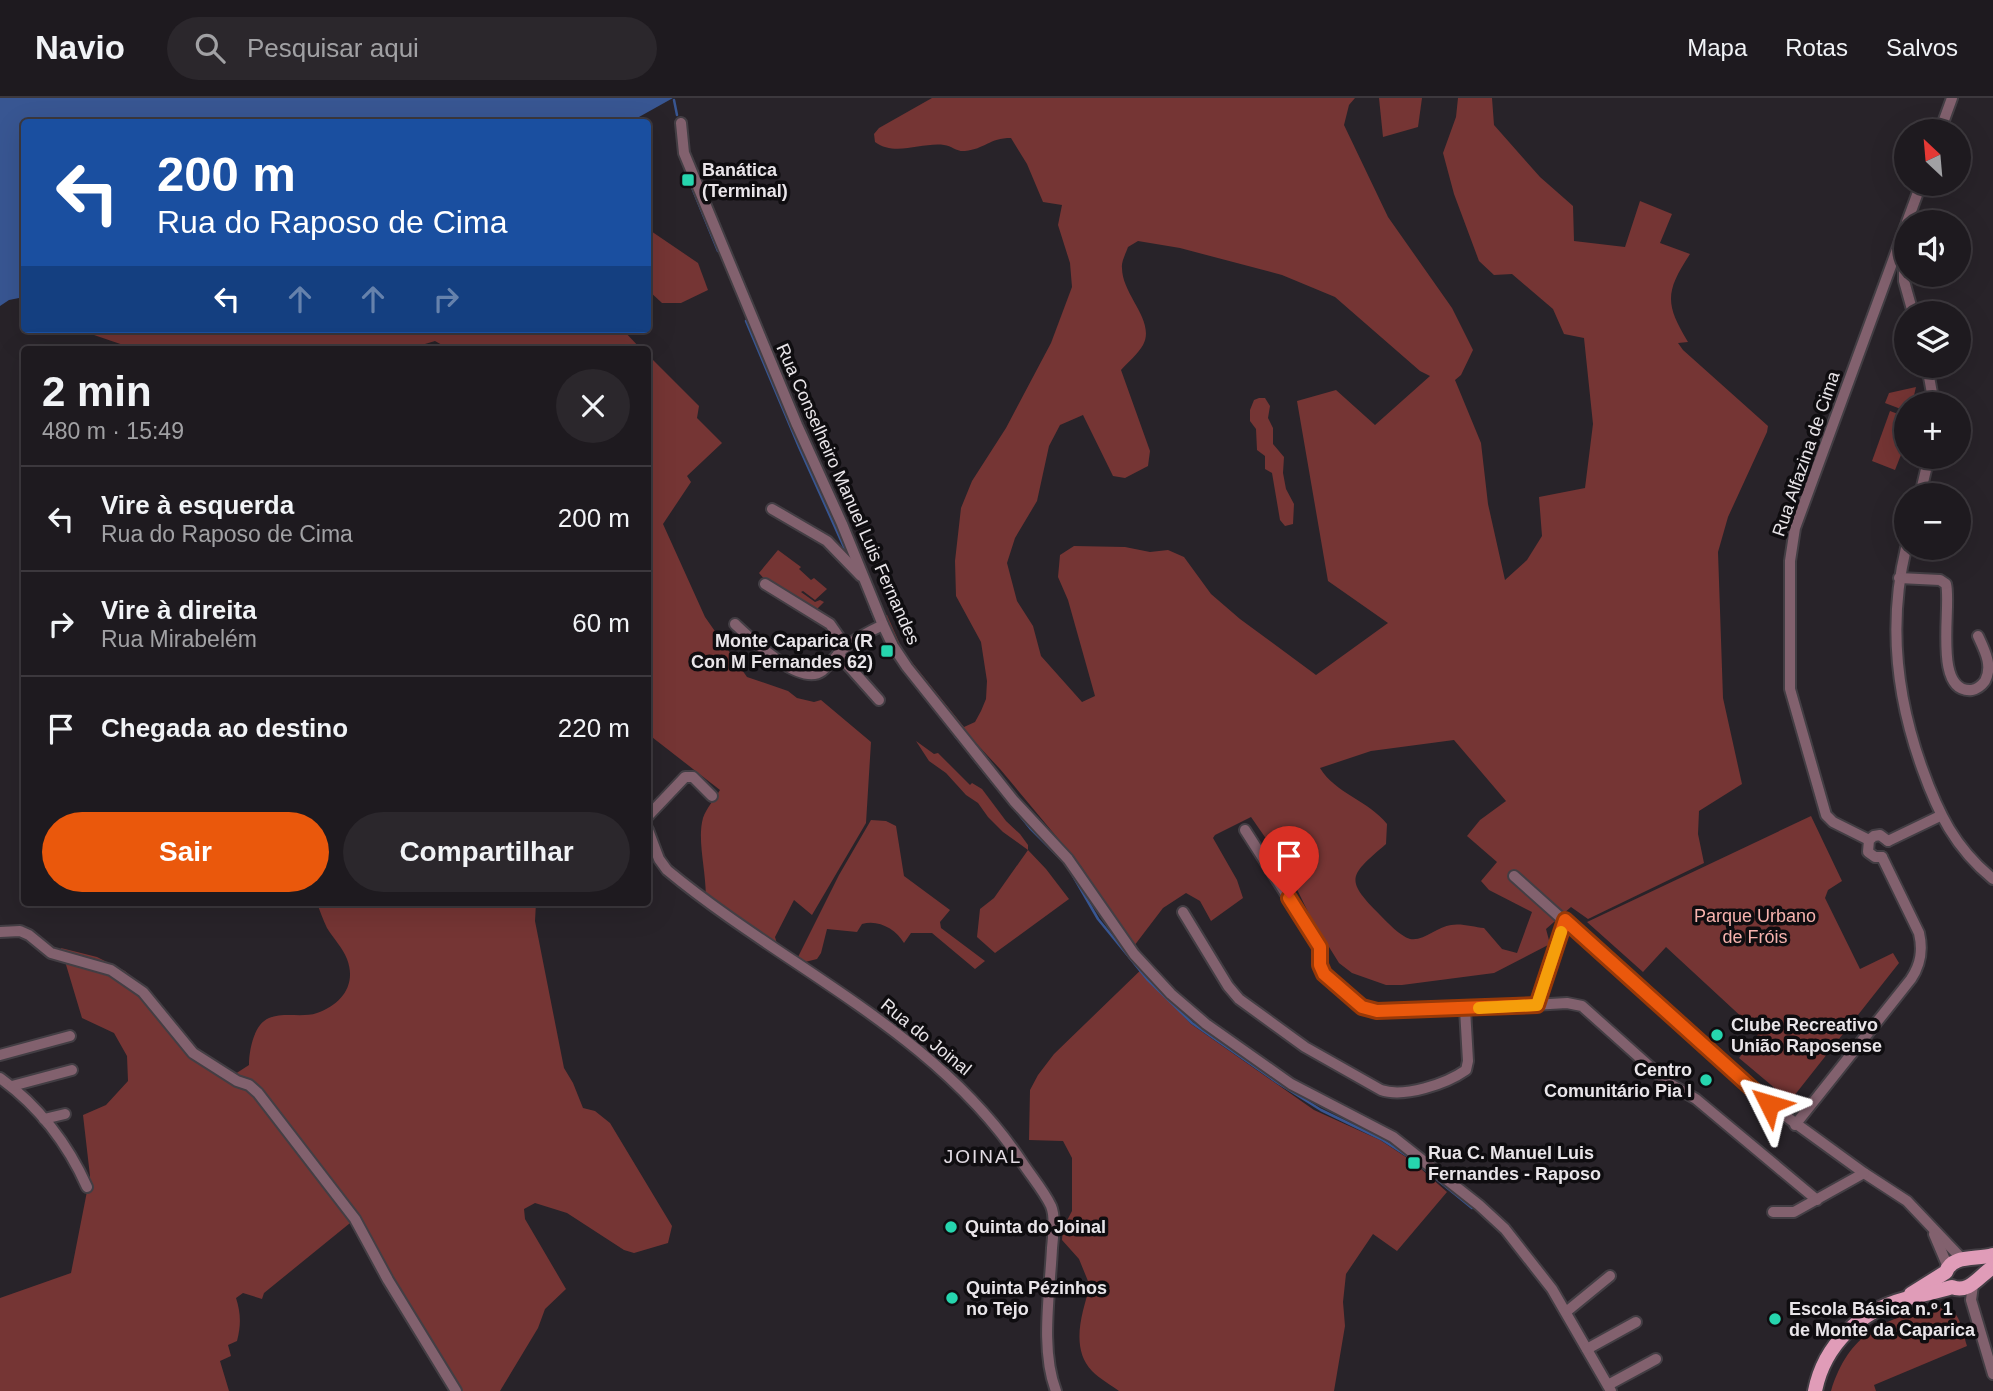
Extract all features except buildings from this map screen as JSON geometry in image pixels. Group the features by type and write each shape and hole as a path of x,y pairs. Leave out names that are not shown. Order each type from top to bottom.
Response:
{"main road":[{"path":"1904,1299 1947,1270 1956,1260 1993,1255"},
{"path":"1964,1260 1975,1268 1974,1282"},
{"path":"1815,1391 1819,1373 1839,1340 1856,1323 1904,1299 1954,1288 1963,1290 1993,1267"},
{"path":"1947,1270 1948,1283 1954,1288"}],"street":[{"path":"1944,119 1952,98"},
{"name":"Rua Conselheiro Manuel Luis Fernandes","path":"681,122 684,153 797,425 842,524 883,625 900,658 1014,801 1068,859 1135,954 1171,994 1206,1024 1291,1084 1393,1137 1466,1193 1505,1229 1530,1259 1566,1312 1609,1388"},
{"name":"Rua Alfazina de Cima","path":"1868,840 1833,822 1826,815 1790,689 1790,561 1795,528 1894,259"},
{"path":"772,509 827,541 865,581"},
{"path":"1903,560 1899,578 1895,633 1903,710 1910,737 1940,816 1955,839 1993,879"},
{"path":"1899,578 1940,580 1946,584 1949,673 1960,687 1972,690 1981,685 1989,675 1991,666 1978,636"},
{"path":"765,584 830,624 842,651 879,700"},
{"path":"735,624 759,645 802,675 818,673 865,634 883,625"},
{"path":"651,813 685,777 693,777 712,796"},
{"path":"1888,841 1940,816"},
{"path":"1245,830 1320,947 1322,971 1358,1004 1377,1011 1572,1003 1587,1009 1667,1082 1696,1099 1817,1200"},
{"path":"1880,835 1888,841 1889,850 1882,857 1875,857 1868,852 1868,840 1874,836 1880,835"},
{"name":"Rua do Joinal","path":"651,838 659,859 667,870 944,1070 969,1094 1005,1137 1052,1208 1047,1342 1056,1391"},
{"path":"1795,1125 1918,967 1922,946 1919,933 1882,857"},
{"path":"1514,876 1735,1075 1795,1125 1907,1201 1964,1260"},
{"path":"1182,912 1239,999 1305,1047 1383,1091 1392,1094 1404,1093 1450,1079 1466,1070 1468,1061 1465,1009"},
{"path":"1537,1005 1565,920"},
{"path":"0,932 20,931 51,953 111,970 143,992 193,1053 258,1093 355,1219 388,1280 456,1391"},
{"path":"0,1055 71,1036"},
{"path":"12,1086 72,1070"},
{"path":"0,1078 12,1086 44,1119 70,1152 88,1186"},
{"path":"44,1119 65,1114"},
{"path":"1773,1212 1794,1212 1864,1173"},
{"path":"1932,1228 1947,1270"},
{"path":"1566,1312 1610,1276"},
{"path":"1974,1282 1971,1300 1993,1374"},
{"path":"1954,1288 1971,1300"},
{"path":"1587,1349 1636,1322"},
{"path":"1609,1388 1656,1359"}],"green space":[{"path":"932,98 1355,98 1349,105 1344,125 1388,217 1452,308 1473,350 1461,375 1455,380 1481,443 1488,504 1505,580 1527,560 1542,536 1539,497 1585,488 1593,424 1584,338 1564,334 1553,309 1512,274 1494,275 1479,261 1454,194 1443,153 1456,117 1458,98 1492,98 1494,125 1540,177 1573,206 1574,241 1625,247 1640,201 1672,214 1660,243 1690,254 1672,289 1675,318 1688,342 1678,343 1768,426 1728,517 1718,552 1723,698 1742,784 1699,811 1698,834 1704,863 1588,919 1571,907 1546,929 1550,944 1494,973 1386,985 1352,973 1339,963 1311,918 1287,869 1251,817 1213,838 1237,880 1243,898 1211,921 1200,901 1186,893 1163,908 1134,946 1081,866 961,727 902,651 884,615 887,615 903,651 964,727 975,722 986,699 987,681 981,642 956,596 955,561 961,508 972,481 1006,428 1051,343 1072,287 1070,263 1058,225 1062,205 1043,202 1027,164 1011,138 965,151 936,145 900,149 875,142 874,134 879,128","holes":["1138,241 1180,248 1282,275 1335,297 1420,371 1430,376 1375,425 1336,390 1297,401 1328,581 1388,623 1316,675 1240,619 1211,594 1184,557 1168,550 1150,552 1125,547 1074,546 1060,555 1058,577 1068,600 1095,696 1082,702 1041,656 1033,626 1017,601 1007,563 1015,538 1037,501 1049,446 1060,425 1083,415 1113,476 1125,478 1148,466 1150,451 1121,370 1141,348 1146,336 1142,317 1127,288 1122,268 1128,247","1454,740 1506,801 1480,820 1467,836 1497,862 1481,881 1489,890 1532,912 1517,953 1502,949 1484,928 1451,925 1410,939 1390,925 1368,903 1356,885 1358,871 1386,844 1387,824 1371,809 1334,784 1320,768 1371,751"]},
{"path":"1379,98 1422,98 1418,127 1383,137"},
{"path":"651,231 698,263 708,290 681,303 662,303 651,293"},
{"path":"626,333 638,346 444,346 435,341 418,346 126,346 94,335 80,334"},
{"path":"651,358 699,406 697,418 722,443 687,476 691,482 663,524 705,617 747,677 788,691 797,698 814,702 821,700 871,742 866,823 812,915 794,900 775,937 782,960 705,907 701,828 704,815 720,790 651,736"},
{"path":"1916,387 1915,392 1894,392 1894,406 1885,403 1889,393"},
{"path":"1265,398 1270,406 1268,418 1273,428 1273,444 1284,457 1286,489 1294,504 1293,524 1285,526 1280,520 1272,473 1265,469 1265,456 1257,450 1256,429 1250,421 1250,410 1254,400"},
{"path":"1890,411 1894,412 1895,470 1872,461"},
{"path":"778,550 801,567 799,569 811,580 814,578 827,589 815,600 801,592 815,602 824,602 814,612 767,582 759,573"},
{"path":"916,741 934,754 938,753 970,785 972,783 982,789 1006,821 1020,834 1028,845 1028,850 1003,832 978,803 929,761"},
{"name":"Parque Urbano de Fróis","path":"1811,816 1842,881 1828,890 1825,898 1860,969 1893,953 1899,963 1790,1101 1739,1058 1759,1033 1666,947 1643,972 1587,922"},
{"path":"871,820 886,821 896,826 904,876 950,910 940,922 941,928 985,961 975,969 932,933 911,933 904,943 891,930 874,923 862,924 857,932 827,929 817,959 805,962 798,957 839,875"},
{"path":"1028,850 1069,899 995,953 977,937 980,909 994,898"},
{"path":"318,906 536,906 535,921 564,1068 583,1108 595,1111 610,1123 672,1226 668,1243 634,1253 624,1250 567,1213 535,1203 524,1209 525,1219 566,1289 545,1309 538,1328 500,1391 456,1391 355,1219 264,1293 262,1299 243,1293 236,1298 240,1320 237,1341 228,1345 231,1356 220,1361 229,1391 0,1391 0,1298 71,1273 90,1176 83,1115 106,1105 128,1081 127,1056 114,1033 82,1018 61,948 97,957 125,971 155,997 191,1045 232,1076 249,1065 253,1038 264,1021 275,1016 317,1013 333,1005 345,993 350,968 343,951 327,928"},
{"path":"1148,963 1176,1008 1191,1024 1314,1110 1380,1140 1412,1161 1447,1192 1397,1251 1373,1234 1346,1274 1343,1302 1345,1326 1334,1391 1119,1391 1095,1374 1085,1362 1081,1352 1080,1330 1090,1286 1079,1259 1062,1240 1063,1228 1072,1211 1072,1158 1063,1141 1029,1140 1030,1090 1054,1054"},
{"path":"1936,1303 1955,1313 1967,1346 1874,1385 1876,1391 1831,1391 1839,1371 1858,1342 1884,1324"}],"water":[{"path":"0,98 673,98 635,119 21,119 21,298 9,300 0,306"}],"waterway":[{"path":"674,100 677,115"},
{"path":"689,180 718,251"},
{"path":"746,321 848,556"},
{"path":"870,608 877,624"},
{"path":"955,736 962,744"},
{"path":"972,757 992,782"},
{"path":"1012,806 1065,863"},
{"path":"1072,874 1098,919 1147,979 1192,1023 1321,1110 1381,1139 1412,1159 1472,1208"}],"slow traffic":[{"path":"1479,1008 1537,1005 1561,932"}],"place":[{"name":"Banática (Terminal)","path":"688,180"},
{"name":"Monte Caparica (R Con M Fernandes 62)","path":"887,651"},
{"name":"Clube Recreativo União Raposense","path":"1717,1035"},
{"name":"Centro Comunitário Pia I","path":"1706,1080"},
{"name":"Rua C. Manuel Luis Fernandes - Raposo","path":"1414,1163"},
{"name":"Quinta do Joinal","path":"951,1227"},
{"name":"Quinta Pézinhos no Tejo","path":"952,1298"},
{"name":"Escola Básica n.º 1 de Monte da Caparica","path":"1775,1319"}],"district":[{"name":"JOINAL","path":"983,1156"}],"route":[{"path":"1289,898 1320,947 1320,965 1324,974 1362,1007 1377,1011 1537,1005 1565,920 1769,1104"}]}
